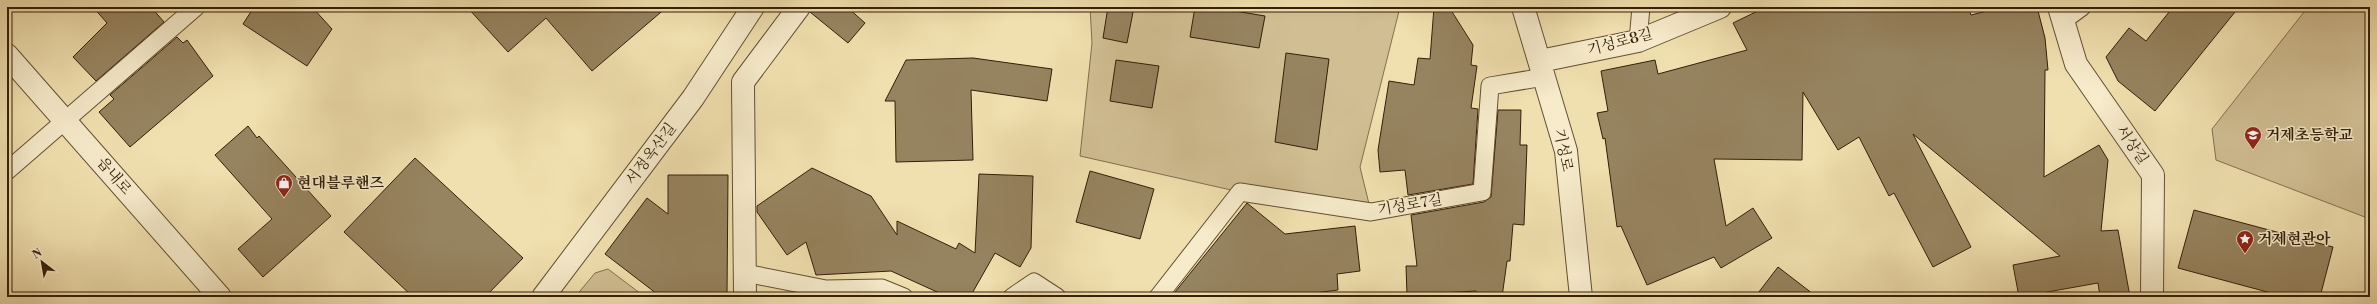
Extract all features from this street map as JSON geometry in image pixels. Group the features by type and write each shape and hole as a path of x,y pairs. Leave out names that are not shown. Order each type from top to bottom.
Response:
{"street":[{"name":"서정옥산길","path":"543,297 692,98 753,7"},
{"path":"745,297 743,82 800,7"},
{"name":"기성로","path":"1523,7 1566,152 1581,297"},
{"name":"기성로8길","path":"1542,69 1638,41 1720,7"},
{"name":"서상길","path":"2061,14 2076,64 2153,175 2152,297"},
{"name":"읍내로","path":"7,55 220,297"}],"lane":[{"path":"7,171 196,7"},
{"path":"1638,41 1641,7"},
{"path":"2061,14 2082,7"},
{"name":"기성로7길","path":"1158,297 1240,192 1371,212 1482,192 1490,86 1542,69"},
{"path":"745,273 826,289 882,288 904,297"},
{"path":"1012,297 1034,282 1057,297"}],"shaded area":[{"path":"1090,7 1400,7 1360,167 1371,212 1240,192 1080,156 1092,43"},
{"path":"2308,7 2370,7 2370,219 2216,160 2212,129"},
{"path":"608,269 645,297 575,297 595,273"}],"building":[{"path":"93,7 151,7 164,22 96,81 73,57 107,23"},
{"path":"254,7 312,7 332,29 307,66 243,24"},
{"path":"467,7 667,7 592,71 546,18 508,52"},
{"path":"811,7 847,7 865,23 848,43 810,12"},
{"path":"1108,7 1134,7 1127,43 1103,38"},
{"path":"1195,7 1211,7 1265,16 1259,48 1190,37"},
{"path":"1434,7 1449,7 1473,45 1471,65 1477,66 1471,108 1478,109 1473,184 1408,195 1405,170 1380,172 1378,150 1389,81 1414,85 1418,58 1430,59"},
{"path":"1766,7 1968,7 1971,15 2003,7 2037,7 2045,38 2048,70 2045,70 2044,177 2099,145 2108,160 2101,231 2118,230 2130,297 2100,297 2098,283 2019,297 2013,265 2060,256 1913,134 1971,247 1933,267 1894,193 1889,196 1859,137 1838,150 1803,92 1802,160 1714,159 1726,226 1753,208 1772,238 1721,268 1714,257 1647,285 1621,226 1617,227 1605,138 1603,139 1597,113 1608,111 1601,71 1655,60 1658,74 1747,50 1733,23"},
{"path":"2173,7 2239,7 2155,111 2118,81 2106,57 2129,28 2146,41"},
{"path":"177,37 183,43 187,40 213,76 130,147 99,112 114,99 110,95"},
{"path":"1286,53 1329,59 1317,150 1275,142"},
{"path":"973,58 1052,69 1047,101 971,90 973,160 896,162 895,101 885,101 906,60"},
{"path":"1116,60 1159,66 1152,108 1110,101"},
{"path":"1498,110 1521,110 1520,145 1527,145 1524,225 1513,224 1510,261 1507,261 1502,297 1476,297 1476,291 1407,295 1406,266 1417,266 1411,215 1484,202 1491,197"},
{"path":"248,126 257,138 259,136 331,216 263,277 238,249 272,219 215,155"},
{"path":"415,158 523,258 485,297 413,297 344,232"},
{"path":"812,168 871,196 897,235 897,221 956,249 959,243 975,253 979,174 1033,176 1031,248 1020,267 995,253 970,297 948,297 891,271 816,275 806,242 787,255 757,212 757,206"},
{"path":"1090,171 1154,189 1140,239 1076,222"},
{"path":"668,175 728,175 727,297 661,297 605,254 647,198 668,214"},
{"path":"1247,203 1285,234 1355,226 1360,271 1337,274 1338,290 1282,297 1171,297"},
{"path":"2194,210 2333,247 2320,297 2286,297 2178,268"},
{"path":"1778,267 1817,297 1755,297"}],"place":[{"name":"거제초등학교","path":"2253,150"},
{"name":"현대블루핸즈","path":"284,198"},
{"name":"거제현관아","path":"2245,254"}]}
